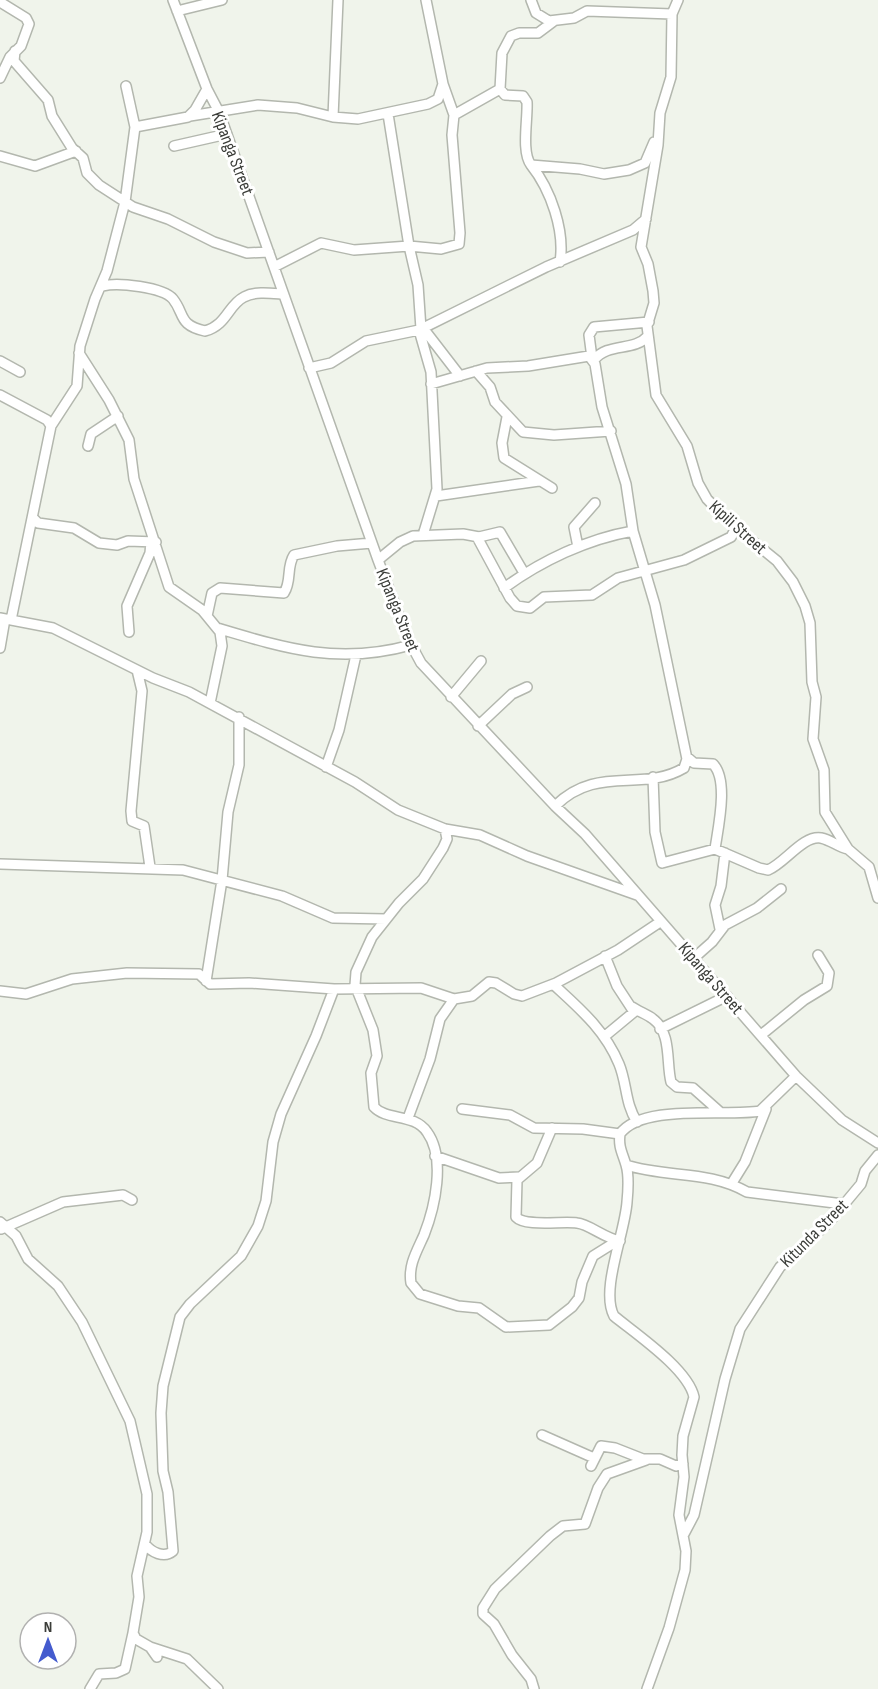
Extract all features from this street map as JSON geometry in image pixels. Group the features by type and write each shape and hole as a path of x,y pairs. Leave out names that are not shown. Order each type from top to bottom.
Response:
{"street":[{"name":"Kipanga Street","path":"173,0 207,89 219,112 378,560 411,645 421,663 478,726 585,834 796,1076 842,1120 878,1143"},
{"path":"177,11 222,0"},
{"path":"333,117 338,0"},
{"path":"274,267 321,243 354,250 409,246 433,250 459,244 452,135 454,115 443,84 426,0"},
{"path":"531,0 539,17 554,21 574,18 587,11 672,14"},
{"name":"Kipili Street","path":"678,0 672,14 672,73 662,105 641,247 648,264 654,303 648,336 655,391 661,406 687,446 698,483 707,499 735,528 777,561 793,582 806,609 812,648 812,682 816,697 813,741 824,770 823,800 826,816 848,849 869,867 878,898"},
{"path":"0,2 28,21 27,32 0,78"},
{"path":"554,21 538,33 519,33 511,36 502,52 500,89 505,95 523,96 527,102 525,128 527,156 531,165 543,179 553,208 561,242 560,262"},
{"path":"15,51 14,62 48,100 52,116 83,158 91,177 125,202 237,250 269,252"},
{"path":"135,127 258,105 305,109 349,120 388,114 434,102 441,94 443,84"},
{"path":"0,648 5,619 16,603 21,562 27,549 51,426 77,386 79,352 95,299 103,286 125,202 135,127 126,86"},
{"path":"190,116 207,89"},
{"path":"454,115 500,89"},
{"path":"388,114 409,246 418,285 421,329 430,364 436,496 423,535"},
{"path":"531,165 579,169 597,174 629,170 647,162 658,133"},
{"path":"174,146 227,134"},
{"path":"0,156 35,166 76,151"},
{"path":"309,368 331,363 366,341 421,329 560,262 633,230 646,219"},
{"path":"103,286 133,286 164,293 173,299 185,321 205,330 226,319 244,297 254,293 282,294"},
{"path":"555,806 562,799 589,784 608,780 653,777 679,771 686,766 687,757 655,605 633,531 626,484 602,407 589,335 594,327 649,322"},
{"path":"421,329 460,376"},
{"path":"431,384 476,371 528,366 579,357 593,359 602,351 641,342 648,336"},
{"path":"79,352 118,416 129,440 134,479 170,589 207,616 217,628 222,646 210,703"},
{"path":"0,361 20,372"},
{"path":"476,371 490,387 495,402 520,430 529,434 611,432"},
{"path":"0,395 47,420 51,426"},
{"path":"88,446 91,434 118,416"},
{"path":"507,417 501,443 502,454 539,482 552,488"},
{"path":"436,496 539,482"},
{"path":"578,547 574,527 595,503"},
{"path":"33,518 38,523 74,528 99,543 117,546 128,541 153,542"},
{"path":"477,537 504,588 517,606 530,608 544,597 592,596 618,578 644,573 690,558 731,537 735,528"},
{"path":"504,588 524,573 578,547 633,531"},
{"path":"378,560 406,538 423,535 463,534 477,537 501,532 524,573"},
{"path":"129,632 128,606 153,542"},
{"path":"207,616 212,593 220,588 284,593 287,588 290,562 294,555 338,546 372,543"},
{"path":"5,619 52,628 239,717 398,810 445,829 480,835 527,856 640,896"},
{"path":"217,628 310,653 356,655 385,653 411,645"},
{"path":"326,767 339,730 356,655"},
{"path":"451,697 481,661"},
{"path":"137,670 142,691 130,811 132,821 144,826 150,867"},
{"path":"478,726 512,694 528,687"},
{"path":"206,981 222,880 228,812 239,765 239,717"},
{"path":"687,757 693,763 713,764 717,768 721,802 715,849"},
{"path":"653,777 655,832 660,861 664,862 715,849 768,870 808,839 822,839 837,847 848,849"},
{"path":"445,829 447,839 443,848 423,879 386,919 361,958 355,977 356,989 374,1036 377,1060 371,1073 374,1107 377,1110 408,1118 427,1132 435,1156 432,1206 410,1273 411,1283 420,1294 458,1306 480,1308 506,1327 549,1325 572,1307 579,1298 582,1282 593,1256 619,1241"},
{"path":"720,930 715,905 721,886 725,853"},
{"path":"0,864 106,870 150,867 183,870 282,896 333,918 386,919"},
{"path":"694,958 712,942 720,930 757,908 781,889"},
{"path":"0,991 26,994 72,979 127,973 199,974 210,984 334,989 421,988 454,999 472,996 489,982 518,996 554,985 660,922"},
{"path":"761,1035 804,1000 827,986 829,974 818,955"},
{"path":"605,956 617,986 632,1007 653,1019 660,1029 668,1050 671,1082 677,1087 693,1088 720,1112"},
{"path":"554,985 596,1023 605,1036 619,1063 630,1112 637,1122"},
{"path":"145,1544 154,1552 168,1555 173,1551 168,1492 162,1459 162,1413 164,1386 180,1317 190,1304 241,1256 258,1226 266,1201 273,1142 281,1114 334,989"},
{"path":"660,1029 727,996"},
{"path":"408,1118 430,1059 440,1019 454,999"},
{"path":"605,1036 632,1016 632,1007"},
{"path":"732,1183 745,1162 766,1109 796,1076"},
{"path":"462,1109 487,1114 510,1115 534,1128 620,1134 637,1122 661,1115 720,1112 745,1114 766,1109"},
{"path":"435,1156 499,1178 519,1177 537,1163 552,1128"},
{"path":"620,1134 620,1149 626,1165 627,1203 609,1288 611,1311 667,1359 694,1394 694,1404 684,1437 684,1477 679,1515 686,1558 682,1587 647,1687"},
{"name":"Kitunda Street","path":"683,1535 694,1515 725,1379 740,1329 780,1267 805,1246 861,1184 865,1171 878,1155"},
{"path":"626,1165 650,1172 702,1176 732,1183 747,1192 843,1204"},
{"path":"519,1177 515,1196 518,1219 579,1223 605,1238 619,1241"},
{"path":"2,1226 63,1202 123,1195 132,1200"},
{"path":"2,1226 16,1236 28,1259 58,1286 82,1322 127,1412 147,1494 145,1544 137,1575 139,1597 125,1669 116,1673 99,1674 90,1689"},
{"path":"542,1435 593,1462 602,1446 615,1448 646,1460"},
{"path":"534,1689 531,1679 512,1655 504,1637 483,1614 483,1607 495,1589 550,1536 563,1526 585,1524 598,1488 607,1474 646,1460 660,1459 676,1466 683,1464"},
{"path":"132,1633 138,1642 188,1659 218,1689"},
{"path":"150,1647 157,1657"}]}
